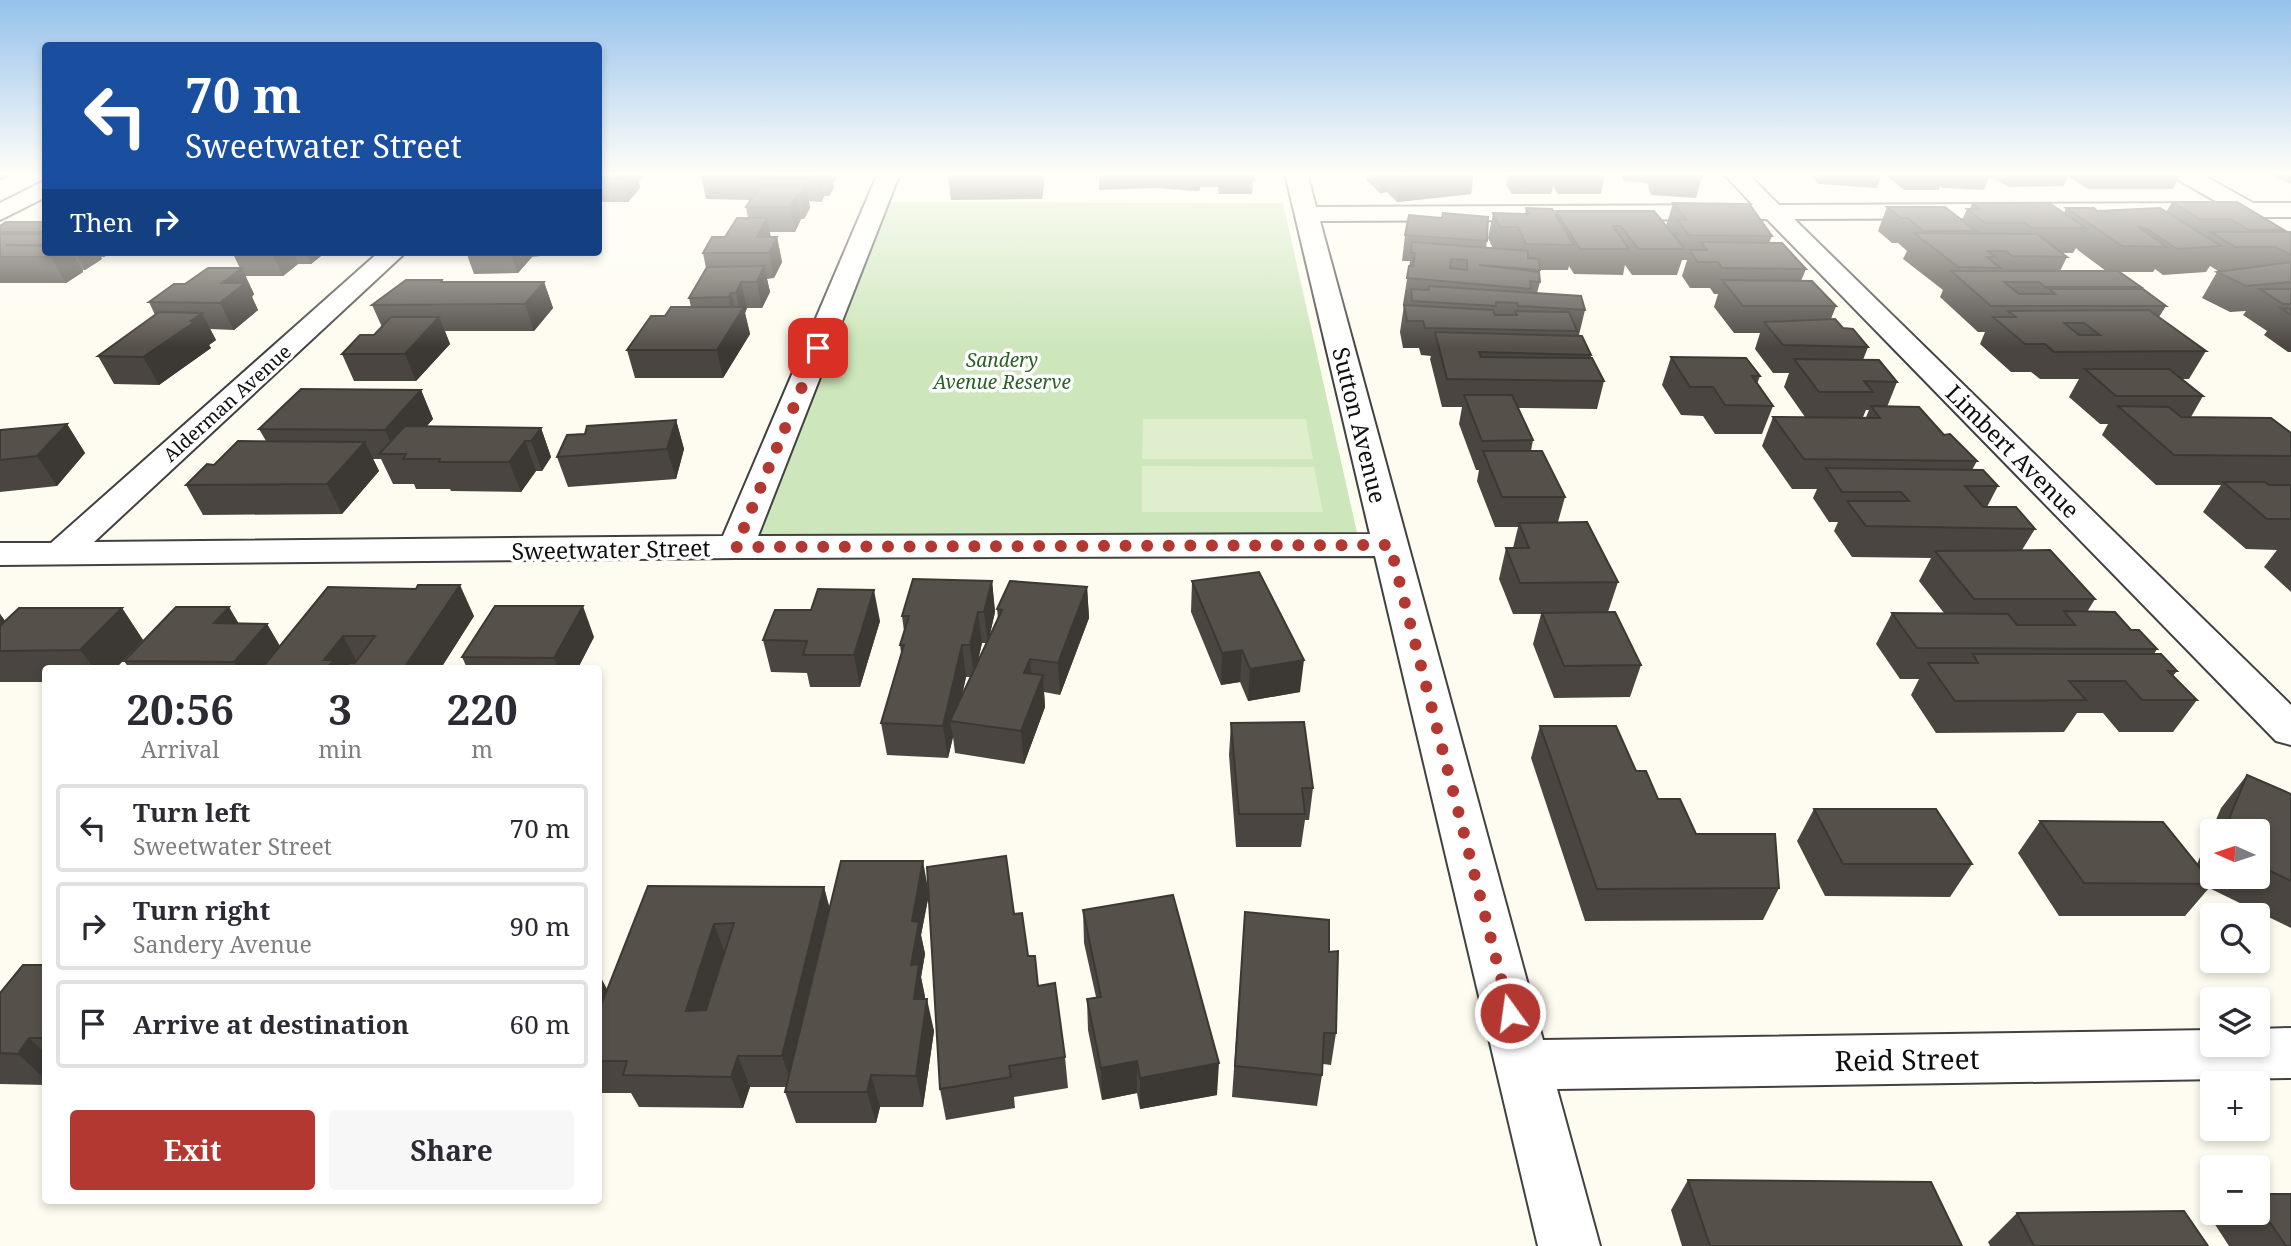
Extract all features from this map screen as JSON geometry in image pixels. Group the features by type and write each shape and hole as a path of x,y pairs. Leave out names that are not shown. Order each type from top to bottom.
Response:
{"street":[{"path":"736,547 865,231"},
{"name":"Sutton Avenue","path":"1310,231 1569,1246"},
{"name":"Limbert Avenue","path":"1794,231 2291,730"},
{"name":"Alderman Avenue","path":"60,554 390,256"},
{"name":"Sweetwater Street","path":"0,554 736,547 1390,545"},
{"name":"Reid Street","path":"1523,1065 2291,1054"}],"green space":[{"name":"Sandery Avenue Reserve","path":"874,231 1289,231 1358,537 752,541"},
{"path":"1143,419 1306,419 1313,459 1142,459"},
{"path":"1142,466 1314,467 1323,512 1142,512"}],"building":[{"path":"0,231 42,231 42,232"},
{"path":"729,231 760,231 757,237 777,237 769,253 703,253 712,237 725,237"},
{"path":"1406,231 1487,231 1487,241 1405,235"},
{"path":"1520,231 1566,231 1574,245 1526,244"},
{"path":"1569,231 1617,231 1629,249 1580,249"},
{"path":"1625,231 1670,231 1685,249 1638,249"},
{"path":"1686,231 1769,231 1772,236 1689,235"},
{"path":"2100,231 2144,231 2167,247 2122,246"},
{"path":"2150,231 2197,231 2221,246 2177,249"},
{"path":"2211,232 2290,232 2291,255 2275,247 2235,247"},
{"path":"1914,233 2037,234 2067,257 2012,256 2006,251 1988,251 1996,257 1987,257 2000,268 1958,267"},
{"path":"0,234 42,234 42,245 6,245 42,246 42,256 53,256 51,257 0,257"},
{"path":"1412,242 1528,251 1528,258 1539,259 1540,270 1479,265 1539,272 1540,282 1530,281 1531,289 1407,278 1409,266 1413,266 1415,253 1411,253","holes":["1451,259 1467,260 1467,270 1450,268"]},
{"path":"1701,242 1782,243 1806,269 1722,268 1718,262 1698,262 1689,250 1707,250"},
{"path":"2291,262 2291,282 2246,286 2217,272"},
{"path":"764,266 757,282 741,282 736,293 731,293 729,297 689,298 707,267"},
{"path":"208,268 242,268 222,283 245,283 220,303 149,302 174,284 185,284"},
{"path":"1951,271 2118,271 2141,287 2045,287 2039,282 2004,282 2019,294 2055,294 2049,289 2143,289 2166,306 1991,306"},
{"path":"406,280 544,282 525,304 372,305"},
{"path":"1722,280 1812,281 1836,306 1743,306"},
{"path":"1429,286 1581,296 1585,310 1518,306 1517,303 1496,302 1496,306 1412,301 1411,289 1429,290"},
{"path":"2260,289 2291,289 2291,304 2283,304"},
{"path":"1404,305 1493,310 1495,315 1517,315 1515,311 1569,312 1577,331 1425,328 1423,321 1407,321"},
{"path":"671,307 744,307 717,350 627,350 651,316 665,316"},
{"path":"2149,310 2206,351 2054,352 2045,344 2025,344 1993,317 2016,317 2008,311","holes":["2064,323 2084,323 2100,335 2079,335"]},
{"path":"159,312 202,313 191,321 196,321 143,357 98,356"},
{"path":"391,317 439,317 405,354 342,354 360,335 374,335"},
{"path":"1835,319 1843,328 1853,329 1868,347 1783,345 1764,322"},
{"path":"1435,332 1582,336 1591,355 1479,352 1481,357 1592,358 1604,381 1447,379"},
{"path":"1671,357 1746,358 1760,376 1752,376 1773,406 1725,405 1713,387 1690,387"},
{"path":"1794,359 1879,360 1897,382 1864,381 1873,392 1819,392"},
{"path":"2085,369 2169,369 2203,396 2116,396"},
{"path":"301,389 421,390 385,430 259,429"},
{"path":"1464,395 1512,395 1533,440 1482,441"},
{"path":"1871,406 1919,407 1944,435 1950,434 1977,461 1804,459 1773,417 1880,418"},
{"path":"2118,406 2169,407 2181,417 2271,418 2291,433 2291,456 2174,455"},
{"path":"676,420 667,449 557,457 567,435 585,434 587,426"},
{"path":"67,424 37,456 0,460 0,430"},
{"path":"405,426 541,428 531,441 525,441 509,462 439,462 440,459 403,459 406,454 379,454"},
{"path":"238,441 365,442 327,484 186,485 207,464 214,465"},
{"path":"1483,451 1542,451 1565,497 1502,497"},
{"path":"1826,468 1983,470 1998,486 1965,486 1983,507 2016,507 2035,529 1866,526 1847,501 1909,501 1901,492 1842,492"},
{"path":"2223,482 2291,485 2291,519 2267,519"},
{"path":"1587,522 1618,582 1520,583 1506,548 1529,548 1519,523"},
{"path":"2050,550 2095,599 1974,599 1935,551"},
{"path":"1259,572 1304,660 1250,669 1242,650 1222,653 1192,581"},
{"path":"913,579 992,581 984,612 978,612 970,645 962,645 943,726 881,723 904,645 900,645 909,616 902,616"},
{"path":"1010,581 1087,587 1058,663 1030,659 1024,673 1043,675 1021,731 950,721 1002,610 997,609"},
{"path":"418,585 460,585 406,665 347,665 355,663 375,636 343,636 324,660 334,660 330,665 264,665 328,587 416,589"},
{"path":"818,589 874,590 854,655 803,655 807,641 763,640 775,610 811,610"},
{"path":"495,606 583,606 554,658 462,657"},
{"path":"176,607 229,607 214,623 267,624 234,662 124,661"},
{"path":"19,608 122,608 80,650 0,651 0,626"},
{"path":"2064,611 2115,612 2131,630 2139,630 2157,649 1917,648 1892,613 2008,614 2017,625 2075,625"},
{"path":"1615,612 1641,665 1564,666 1542,613"},
{"path":"1973,654 2161,654 2177,671 2168,671 2197,700 2142,700 2125,681 2069,681 2086,700 1955,701 1928,663 1978,663"},
{"path":"1304,722 1313,788 1302,788 1305,814 1239,814 1231,723"},
{"path":"1540,726 1616,726 1636,771 1646,771 1658,799 1680,799 1696,834 1775,834 1779,888 1597,889"},
{"path":"2247,775 2291,794 2291,881 2270,871 2270,819 2229,819"},
{"path":"1814,809 1936,809 1972,864 1843,864"},
{"path":"2040,821 2163,822 2200,868 2200,884 2084,883"},
{"path":"1006,856 1014,914 1022,913 1028,956 1035,956 1038,986 1055,983 1065,1057 1009,1066 1011,1077 940,1089 927,867"},
{"path":"841,861 923,861 912,921 919,922 911,965 919,964 914,999 927,999 916,1076 871,1075 867,1092 785,1092"},
{"path":"648,886 824,887 782,1056 738,1056 731,1077 623,1075 627,1061 602,1061 602,1003","holes":["734,923 706,1010 686,1011 714,924"]},
{"path":"1173,895 1219,1063 1140,1078 1137,1061 1101,1068 1087,999 1101,997 1083,910"},
{"path":"1245,912 1329,920 1329,952 1338,951 1336,1033 1324,1033 1322,1075 1235,1066"},
{"path":"23,965 42,965 42,1038 29,1038 18,1054 0,1053 0,993"},
{"path":"1688,1180 1931,1182 1962,1246 1710,1246"},
{"path":"2270,1194 2291,1194 2291,1246 2286,1246 2270,1223"},
{"path":"2184,1211 2208,1246 2034,1246 2017,1213"}],"route":[{"path":"818,348 736,547 1390,545 1510,1013"}]}
